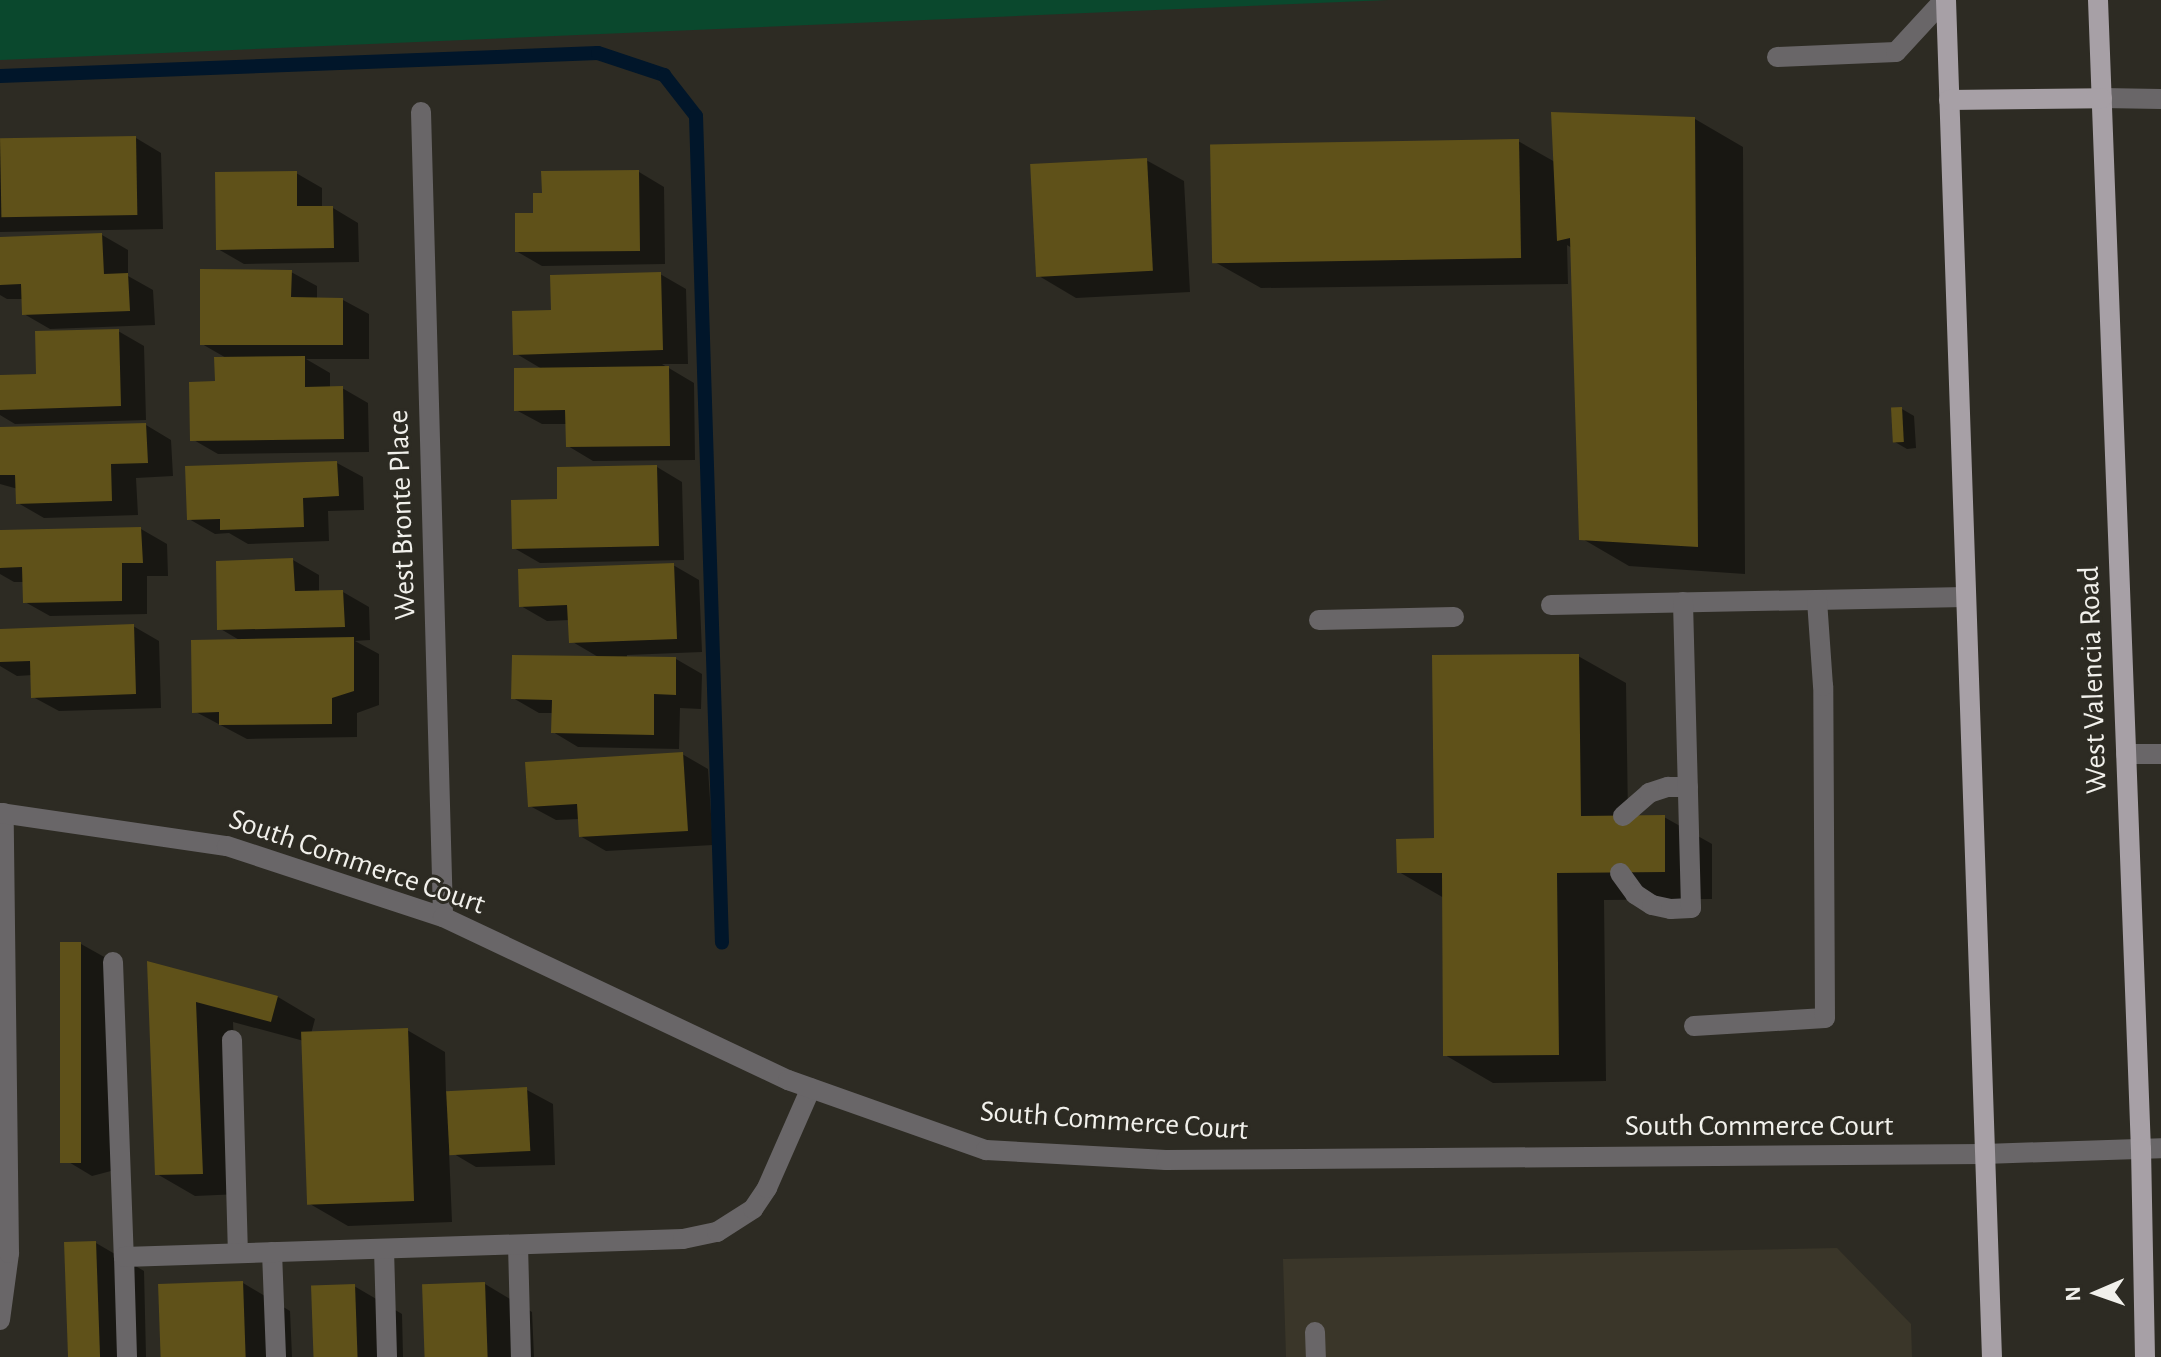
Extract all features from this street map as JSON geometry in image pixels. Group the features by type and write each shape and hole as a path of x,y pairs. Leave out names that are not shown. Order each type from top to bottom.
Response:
{"main road":[{"path":"1945,0 1992,1357"},
{"name":"West Valencia Road","path":"2098,0 2126,754 2151,1148 2145,1357"},
{"path":"1949,100 2102,98"}],"street":[{"path":"1777,57 1896,52 1945,0"},
{"path":"2102,98 2161,99"},
{"name":"West Bronte Place","path":"421,112 443,917"},
{"path":"1551,605 1965,597"},
{"path":"1694,1026 1825,1018 1823,686 1817,600"},
{"path":"1620,873 1635,894 1652,905 1671,909 1691,908 1683,602"},
{"path":"1319,620 1454,617"},
{"path":"2126,754 2161,754"},
{"path":"1623,816 1649,793 1668,787 1688,787"},
{"path":"0,1320 4,1253 2,813"},
{"name":"South Commerce Court","path":"2,813 227,846 443,917 811,1088 986,1150 1151,1160 1984,1154 2151,1148"},
{"path":"113,962 127,1357"},
{"path":"232,1040 238,1253"},
{"path":"124,1257 683,1239 717,1232 753,1209 767,1188 811,1088"},
{"path":"518,1245 521,1357"},
{"path":"384,1249 387,1357"},
{"path":"272,1252 276,1357"},
{"path":"1315,1332 1316,1357"}],"shaded area":[{"path":"1837,1248 1911,1324 1912,1357 1286,1357 1283,1259"}],"green space":[{"path":"0,0 1388,0 0,60"}],"building":[{"path":"1551,112 1695,117 1698,547 1579,540 1570,238 1557,241"},
{"path":"136,136 137,215 1,217 0,138"},
{"path":"1519,139 1521,258 1212,263 1210,144"},
{"path":"1147,158 1153,271 1036,277 1030,164"},
{"path":"639,170 640,251 515,252 515,213 533,213 533,193 542,193 541,171"},
{"path":"297,171 297,206 333,206 334,248 216,250 215,172"},
{"path":"102,233 104,274 128,273 130,311 22,315 21,284 0,285 0,237"},
{"path":"200,269 292,270 291,297 343,298 343,345 200,345"},
{"path":"661,272 663,350 513,355 512,311 551,310 550,275"},
{"path":"119,329 121,406 0,410 0,375 36,374 35,331"},
{"path":"305,356 305,387 343,386 344,439 190,441 189,382 215,381 214,357"},
{"path":"669,366 670,446 566,447 565,410 514,411 514,368"},
{"path":"1902,407 1904,442 1893,443 1891,408"},
{"path":"146,423 148,463 111,464 112,501 16,504 15,475 0,475 0,427"},
{"path":"337,461 339,496 303,498 304,527 220,530 220,519 187,520 185,466"},
{"path":"657,465 659,546 512,549 511,500 557,499 557,467"},
{"path":"141,527 143,563 122,563 122,601 23,603 22,567 0,568 0,530"},
{"path":"293,558 295,591 343,590 345,627 217,630 216,561"},
{"path":"674,563 677,639 569,643 567,605 519,607 518,569"},
{"path":"134,624 136,694 31,698 30,661 0,662 0,629"},
{"path":"354,637 354,691 332,698 332,724 219,725 219,712 192,713 191,640"},
{"path":"1579,654 1581,816 1665,815 1665,872 1557,873 1559,1055 1443,1056 1442,873 1397,873 1396,839 1434,838 1432,655"},
{"path":"512,655 676,657 676,695 654,694 654,735 551,733 552,700 511,699"},
{"path":"683,752 688,831 579,837 577,804 528,807 525,762"},
{"path":"60,942 81,942 81,1163 60,1163"},
{"path":"147,961 278,996 271,1022 196,1002 203,1174 155,1175"},
{"path":"408,1028 414,1201 307,1205 301,1032"},
{"path":"527,1087 530,1151 449,1155 446,1091"},
{"path":"96,1241 100,1357 68,1357 64,1242"},
{"path":"243,1281 246,1357 161,1357 158,1284"},
{"path":"485,1282 488,1357 425,1357 422,1284"},
{"path":"355,1284 358,1357 314,1357 311,1286"}],"waterway":[{"path":"0,76 598,53 664,75 696,116 722,943"}]}
